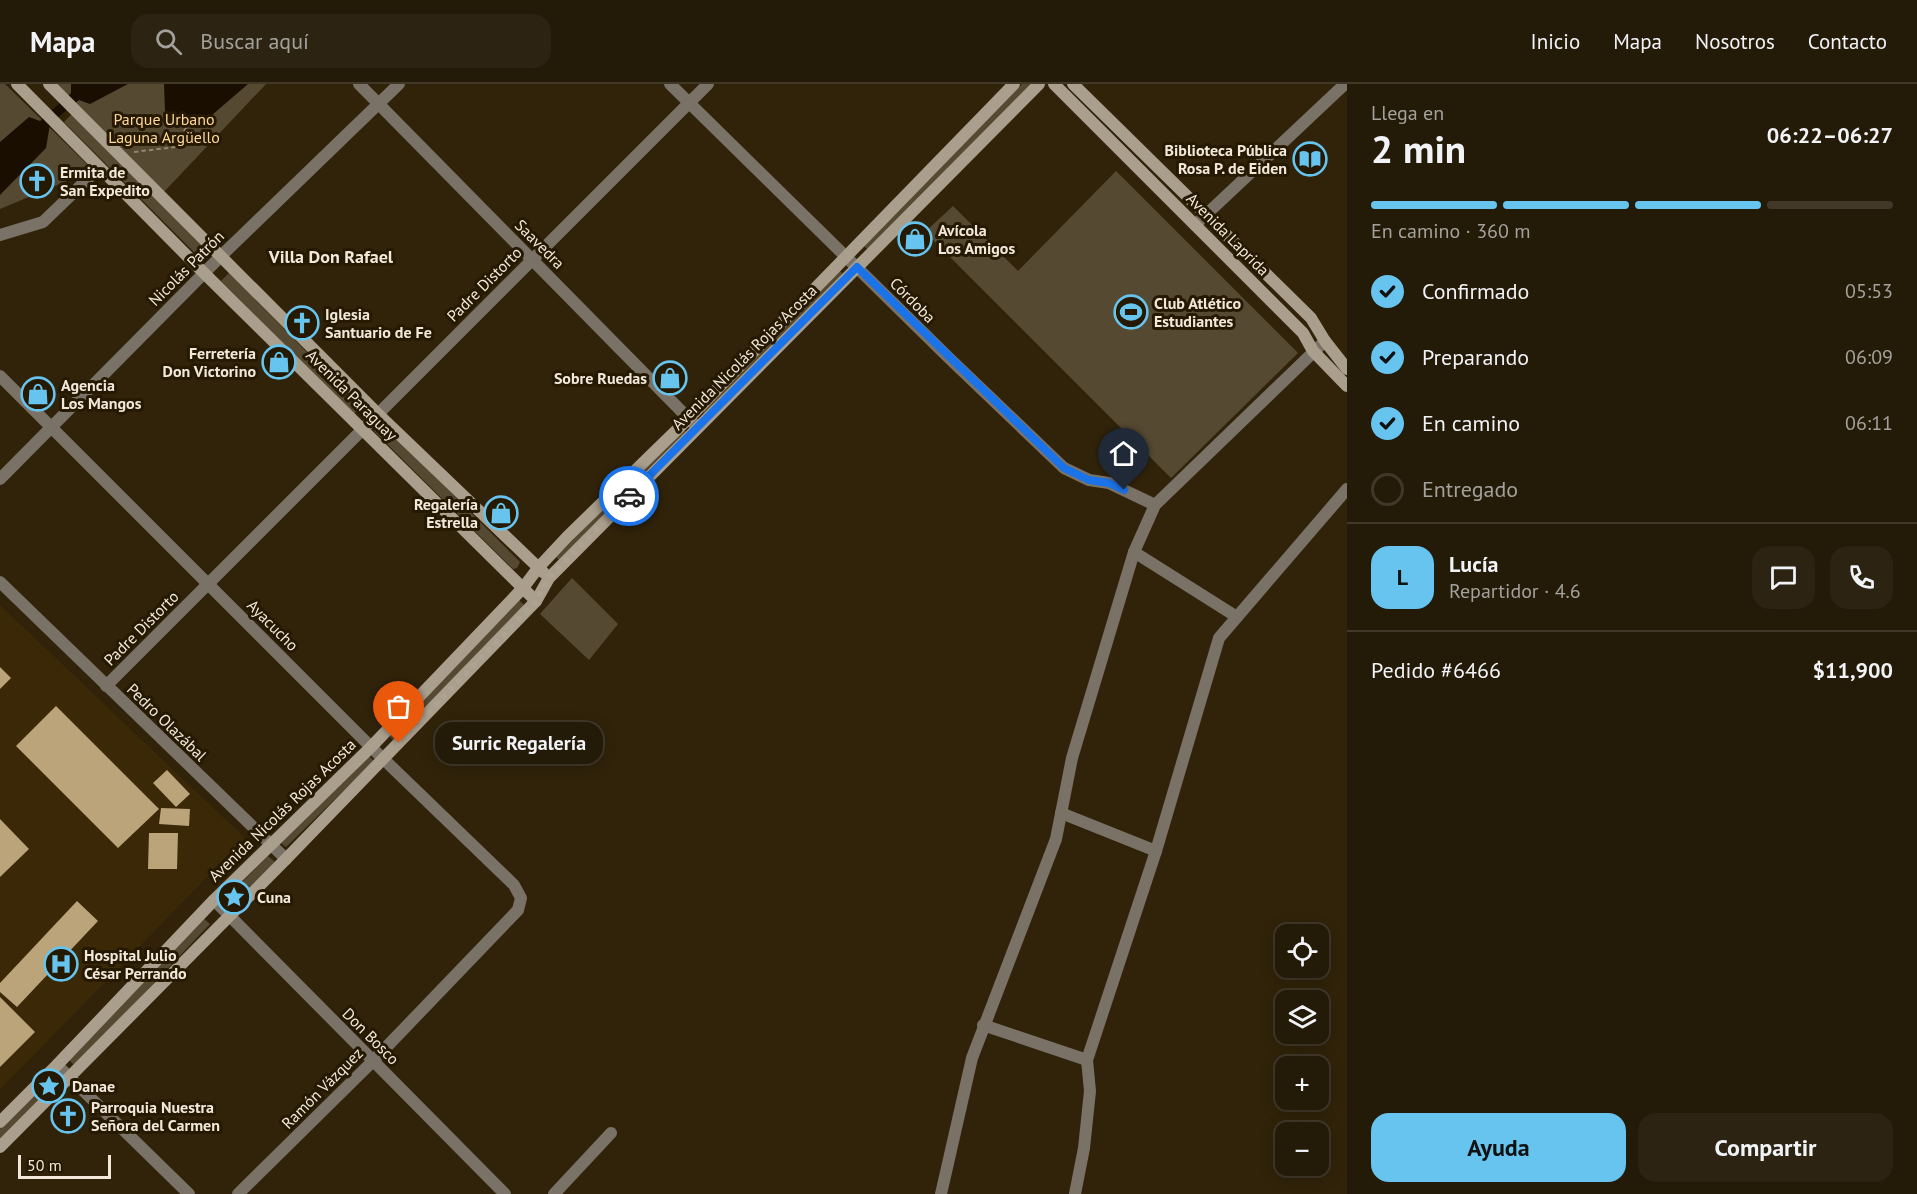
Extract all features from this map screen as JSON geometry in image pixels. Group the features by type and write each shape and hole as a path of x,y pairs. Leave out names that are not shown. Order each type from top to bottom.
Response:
{"main road":[{"name":"Avenida Paraguay","path":"17,84 204,273 536,601"},
{"name":"Avenida Paraguay","path":"49,84 378,414 549,578"},
{"name":"Avenida Nicolás Rojas Acosta","path":"0,1147 286,859 536,601 549,578 846,257 1014,84"},
{"name":"Avenida Nicolás Rojas Acosta","path":"0,1122 214,900 371,747 523,588 538,568 857,267 1039,84"},
{"name":"Avenida Laprida","path":"1054,84 1303,333 1313,351 1347,386"},
{"name":"Avenida Laprida","path":"1073,84 1311,318 1325,341 1347,369"}],"street":[{"name":"Saavedra","path":"359,84 693,423"},
{"name":"Nicolás Patrón","path":"0,479 220,257 399,84"},
{"name":"Córdoba","path":"670,84 1064,468 1089,480 1109,483 1155,505"},
{"name":"Padre Distorto","path":"106,686 708,84"},
{"path":"1196,225 1345,84"},
{"path":"0,235 43,222 99,168"},
{"path":"941,1194 972,1058 1056,839 1072,758 1134,552 1155,505 1325,341"},
{"name":"Ayacucho","path":"0,376 371,747 514,885 521,898"},
{"path":"1074,1194 1084,1148 1090,1090 1087,1060 1156,851 1219,638 1347,489"},
{"path":"1134,552 1237,617"},
{"name":"Pedro Olazábal","path":"0,582 286,859"},
{"path":"1061,813 1156,851"},
{"name":"Ramón Vázquez","path":"238,1194 372,1061 518,910 521,898"},
{"name":"Don Bosco","path":"214,900 505,1194"},
{"path":"983,1025 1087,1060"},
{"path":"57,1065 189,1194"},
{"path":"554,1194 610,1133"}],"path":[{"path":"128,153 176,147 187,126"}],"shaded area":[{"path":"71,84 128,84 90,104 79,100 50,124 46,148 0,195 0,142 29,117 40,121 71,93"},
{"path":"164,84 248,84 197,128 176,115 168,116 165,110"},
{"name":"Hospital Julio César Perrando","path":"0,605 245,838 0,1090"}],"green space":[{"name":"Parque Urbano Laguna Argüello","path":"0,84 5,84 93,170 0,209"},
{"name":"Parque Urbano Laguna Argüello","path":"56,84 266,84 163,193"},
{"path":"1022,84 1031,84 869,251 864,246"},
{"path":"72,114 204,248 197,255 64,122"},
{"name":"Club Atlético Estudiantes","path":"1116,171 1298,353 1171,478 925,232 953,206 1018,271"},
{"path":"839,270 844,275 706,415 702,410"},
{"path":"229,273 361,407 354,414 221,281"},
{"path":"382,423 520,562 517,568 513,569 374,431"},
{"path":"682,428 686,432 559,560 556,557"},
{"path":"572,578 618,624 589,660 540,614"},
{"path":"519,600 525,606 393,740 387,734"},
{"path":"368,755 374,761 286,847 278,841"},
{"path":"268,856 275,862 235,901 229,895"},
{"path":"203,918 210,924 75,1066 69,1060"},
{"path":"51,1078 57,1085 0,1140 0,1128"}],"building":[{"path":"0,667 11,678 0,689"},
{"path":"56,706 159,809 118,848 16,746"},
{"path":"167,770 190,794 176,807 153,783"},
{"path":"161,808 190,809 189,826 159,824"},
{"path":"0,819 29,849 0,877"},
{"path":"149,833 178,833 177,869 148,869"},
{"path":"77,901 98,921 17,1007 0,992 0,983"},
{"path":"0,997 35,1032 0,1067"}],"way so far":[{"path":"399,743 536,601 549,578 629,496"}],"place":[{"name":"Biblioteca Pública Rosa P. de Eiden","path":"1310,159"},
{"name":"Ermita de San Expedito","path":"37,181"},
{"name":"Avícola Los Amigos","path":"915,239"},
{"name":"Club Atlético Estudiantes","path":"1131,312"},
{"name":"Iglesia Santuario de Fe","path":"302,323"},
{"name":"Ferretería Don Victorino","path":"279,362"},
{"name":"Sobre Ruedas","path":"670,378"},
{"name":"Agencia Los Mangos","path":"38,394"},
{"name":"Regalería Estrella","path":"501,513"},
{"name":"Surric Regalería","path":"399,743"},
{"name":"Cuna","path":"234,897"},
{"name":"Hospital Julio César Perrando","path":"61,964"},
{"name":"Danae","path":"49,1086"},
{"name":"Parroquia Nuestra Señora del Carmen","path":"68,1116"}],"district":[{"name":"Villa Don Rafael","path":"331,257"}],"route":[{"path":"629,496 857,267 1064,468 1089,480 1109,483 1124,490"}]}
